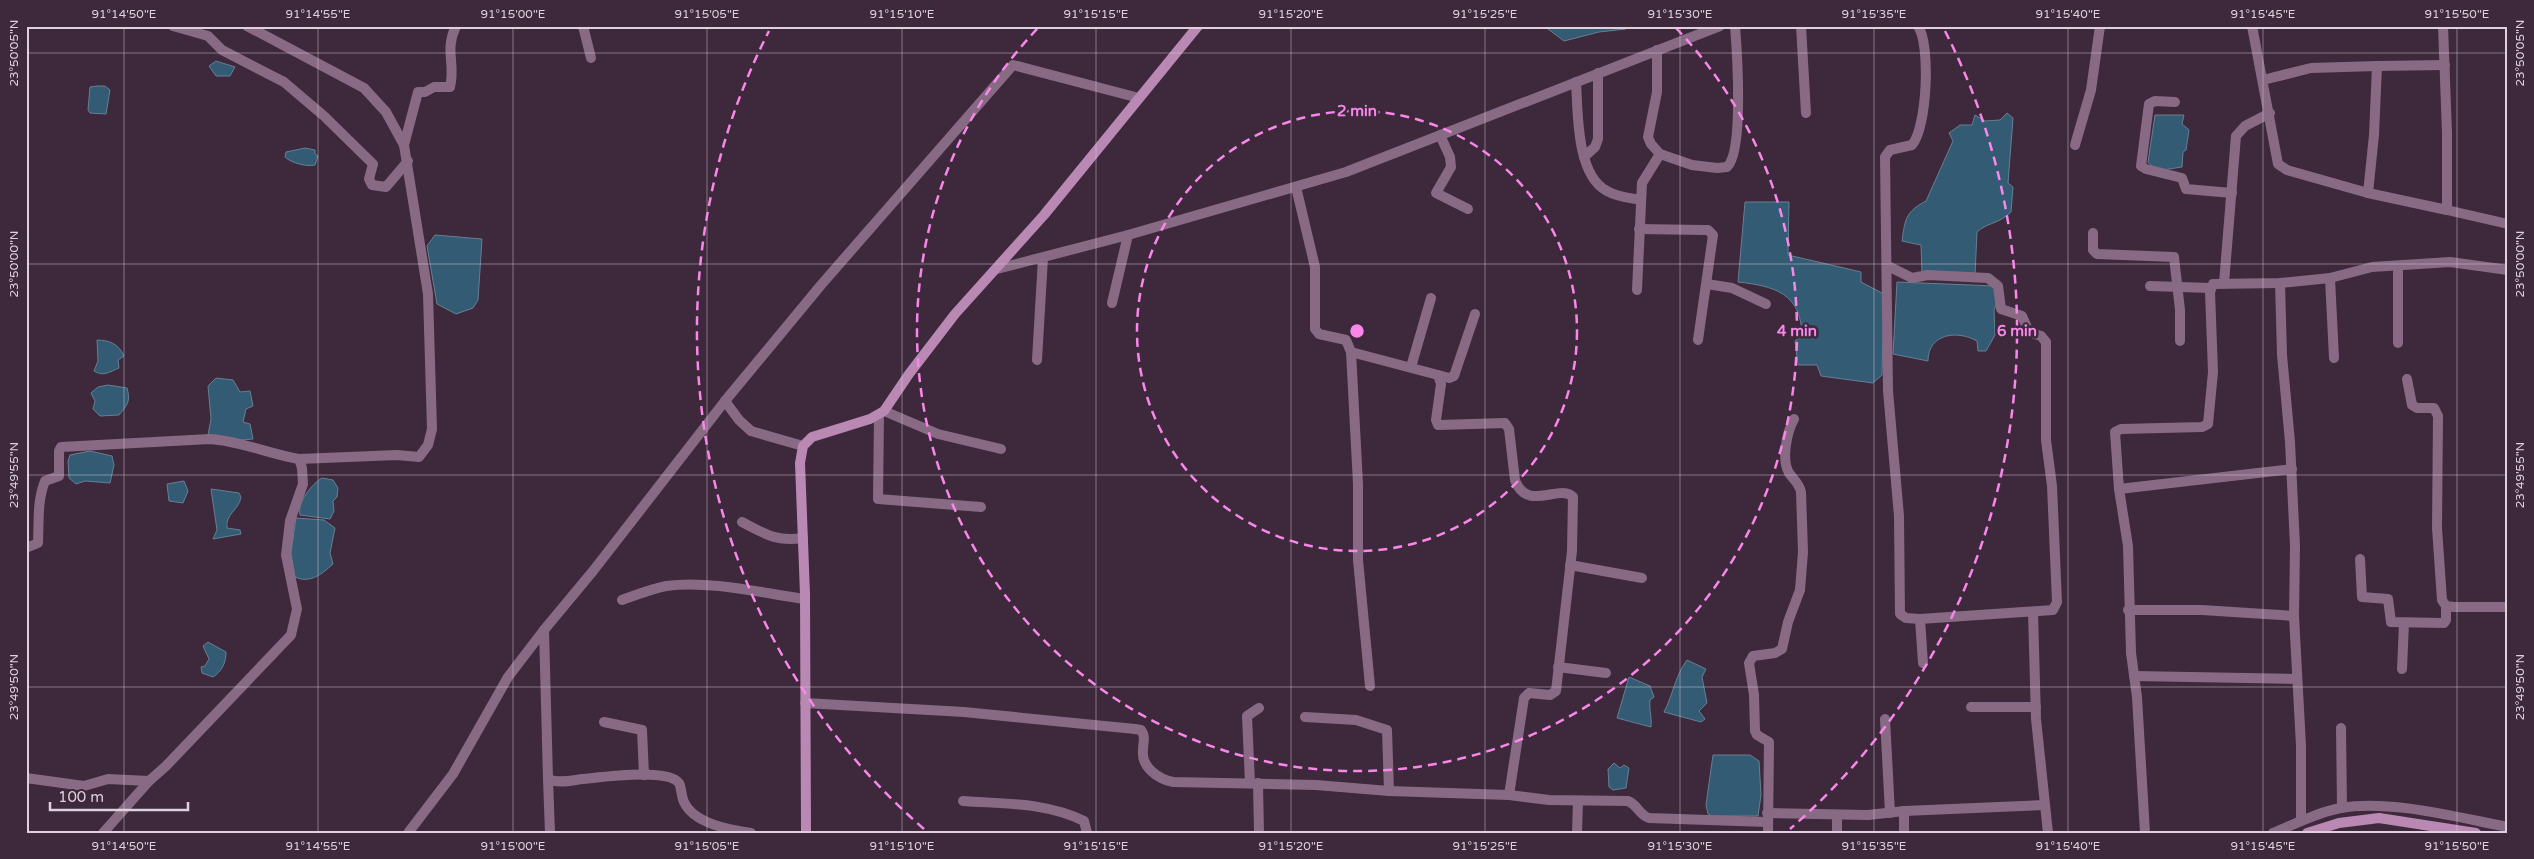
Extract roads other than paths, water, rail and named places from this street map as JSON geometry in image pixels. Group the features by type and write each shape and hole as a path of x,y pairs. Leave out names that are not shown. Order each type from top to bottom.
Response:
{"street":[{"path":"173,26 208,36 222,50 284,82 324,116 373,164 368,179 372,185 382,188 386,187 408,161"},
{"path":"26,548 38,543 39,505 43,486 45,481 59,476 59,451 61,447 210,439 225,440 277,455 299,459 397,455 419,457 431,438 433,408 428,294 404,145 386,112 364,88 247,26"},
{"path":"404,145 418,92 425,92 434,87 450,87 452,70 449,45 456,26"},
{"path":"583,26 591,58"},
{"path":"982,507 878,499 881,413 955,314 1027,234 1198,26"},
{"path":"997,269 1128,235 1346,172 1720,26"},
{"path":"1657,50 1657,92 1648,137 1660,154 1692,165 1723,168 1730,163 1737,125 1738,56 1735,26"},
{"path":"1801,26 1806,113"},
{"path":"1888,266 1912,278 1928,275 1983,278 1993,281 1998,286 2001,309 2022,316 2029,332 2041,336 2046,342 2046,440 2052,486 2057,602 2053,610 1920,619 1903,618 1899,610 1899,516 1888,391 1888,266 1885,157 1890,150 1912,145 1919,133 1926,58 1924,37 1918,26"},
{"path":"2075,145 2091,90 2100,26"},
{"path":"2252,26 2278,164 2287,170 2368,193 2508,224"},
{"path":"2443,26 2448,210"},
{"path":"408,833 453,774 508,677 544,630 593,571 725,401 856,244 1013,65 1139,98"},
{"path":"2262,80 2325,66 2445,65"},
{"path":"2368,193 2378,66"},
{"path":"1584,156 1595,147 1598,139 1598,73"},
{"path":"1576,82 1580,141 1592,175 1602,188 1614,194 1641,200"},
{"path":"2175,102 2155,100 2149,104 2141,166 2182,178 2185,188 2232,193"},
{"path":"2224,283 2236,136 2245,126 2269,114"},
{"path":"1440,135 1450,157 1451,167 1436,193 1468,209"},
{"path":"1636,290 1641,200 1645,177 1660,154"},
{"path":"1296,187 1315,267 1315,329 1319,334 1346,340 1350,352 1358,484 1358,560 1370,686"},
{"path":"1639,228 1703,230 1712,232 1714,239 1698,340"},
{"path":"2093,233 2093,250 2098,254 2151,254 2174,257 2178,287 2180,341"},
{"path":"1112,303 1128,235"},
{"path":"1037,360 1043,258"},
{"path":"2145,833 2137,697 2128,610 2128,546 2119,489 2114,437 2117,431 2202,428 2208,424 2213,372 2211,288 2213,284 2280,283 2330,278 2372,267 2450,262 2508,270"},
{"path":"2398,266 2398,343"},
{"path":"2330,278 2334,358"},
{"path":"2280,283 2282,355 2292,469 2295,546 2294,616 2301,746 2301,821"},
{"path":"1707,284 1732,288 1766,304"},
{"path":"2150,286 2211,288"},
{"path":"1411,367 1432,298"},
{"path":"1350,352 1449,378 1454,376 1475,314"},
{"path":"1438,375 1441,384 1436,420 1438,425 1505,423 1509,429 1515,480 1518,487 1534,497 1568,494 1572,496 1574,524 1554,693 1529,694 1524,698 1509,795"},
{"path":"2360,559 2362,597 2388,599 2390,622 2404,624 2444,623 2446,620 2446,606 2441,594 2437,528 2437,412 2431,407 2418,408 2412,405 2407,379"},
{"path":"725,401 739,420 751,431 803,446"},
{"path":"806,833 805,599 800,463 803,446 812,437 881,413 938,434 1001,449"},
{"path":"1768,833 1769,742 1757,735 1755,731 1754,695 1749,659 1753,656 1775,653 1782,649 1788,622 1800,590 1803,552 1801,492 1799,483 1788,469 1786,445 1788,431 1794,419"},
{"path":"102,833 149,781 166,766 291,635 297,609 286,555 290,522 303,484 302,468 299,459"},
{"path":"2119,489 2292,469"},
{"path":"742,522 774,538 784,540 803,538"},
{"path":"1570,565 1642,578"},
{"path":"622,600 653,589 676,585 737,589 805,599"},
{"path":"2446,606 2508,607"},
{"path":"2128,610 2202,610 2294,616"},
{"path":"2034,612 2036,707 2048,833"},
{"path":"1920,619 1923,663"},
{"path":"2402,669 2404,624"},
{"path":"544,630 550,833"},
{"path":"1558,667 1606,673"},
{"path":"2134,676 2297,679"},
{"path":"806,703 964,712 1141,730 1144,737 1142,754 1145,764 1162,778 1180,783 1254,783 1389,791 1509,795 1578,801 1628,801 1636,806 1642,815 1655,819 1838,815 2044,805"},
{"path":"1971,707 2036,707"},
{"path":"1258,833 1247,716 1259,708"},
{"path":"1305,717 1356,720 1385,728 1389,736 1386,760 1389,791"},
{"path":"1885,719 1890,813"},
{"path":"604,722 642,730 644,775"},
{"path":"2341,728 2342,808"},
{"path":"548,779 559,782 644,775 667,776 677,780 687,807 712,825 752,833"},
{"path":"26,778 84,786 108,779 149,781"},
{"path":"963,801 1035,806 1055,810 1084,821 1087,833"},
{"path":"1577,833 1578,801"},
{"path":"2273,833 2301,821 2342,808 2388,808 2508,827"},
{"path":"1904,811 1904,833"},
{"path":"1837,833 1838,815"},
{"path":"2307,833 2339,823 2379,818 2476,833"}],"water":[{"path":"1544,26 1626,26 1626,29 1599,32 1564,41"},
{"path":"216,61 235,67 230,76 216,76 209,66"},
{"path":"105,86 110,90 106,114 90,113 88,110 90,87"},
{"path":"2007,113 2013,118 2008,183 2013,187 2011,212 1977,232 1975,275 1922,273 1921,245 1902,241 1904,227 1910,213 1926,201 1953,141 1949,133 1960,125 1972,125 1975,115 1985,121 2000,120"},
{"path":"2155,115 2184,115 2182,124 2189,130 2186,150 2183,152 2182,167 2156,171 2148,162"},
{"path":"305,148 315,150 315,154 318,156 315,165 299,164 285,157 286,152"},
{"path":"1745,202 1789,202 1788,255 1861,272 1861,282 1884,294 1882,375 1873,383 1821,376 1817,365 1798,365 1795,341 1802,335 1797,310 1791,301 1774,289 1738,282"},
{"path":"435,235 482,239 478,300 473,308 456,314 437,304 427,246"},
{"path":"1897,282 1995,286 1998,300 1994,310 1995,335 1986,351 1978,351 1977,341 1953,335 1938,339 1929,352 1928,361 1893,354"},
{"path":"97,340 109,342 119,348 124,356 118,360 119,368 104,374 94,371 98,361"},
{"path":"216,378 233,380 240,392 250,391 253,406 246,409 243,422 250,424 253,439 230,441 208,435 211,419 208,386"},
{"path":"108,385 127,388 128,400 119,415 100,416 93,409 95,401 91,393 98,387"},
{"path":"90,451 112,456 114,465 110,483 85,481 76,484 69,478 68,461 70,455"},
{"path":"322,478 333,480 338,488 337,497 333,501 334,511 330,519 300,515 303,499 314,484"},
{"path":"184,481 188,491 183,503 169,501 167,484"},
{"path":"211,489 239,493 240,501 228,519 227,528 240,530 241,534 213,539 217,530"},
{"path":"296,518 324,520 335,528 330,553 333,564 311,579 295,577 291,553"},
{"path":"208,642 226,652 223,666 213,677 202,673 201,667 205,666 209,659 203,646"},
{"path":"1687,660 1706,669 1702,677 1707,703 1699,711 1705,719 1701,722 1664,712 1680,672"},
{"path":"1629,677 1650,686 1654,697 1650,700 1651,727 1617,718"},
{"path":"1713,755 1750,755 1759,761 1761,795 1758,816 1712,816 1708,814 1706,805"},
{"path":"1614,763 1620,768 1624,765 1629,768 1626,788 1613,790 1609,787 1608,769"}]}
